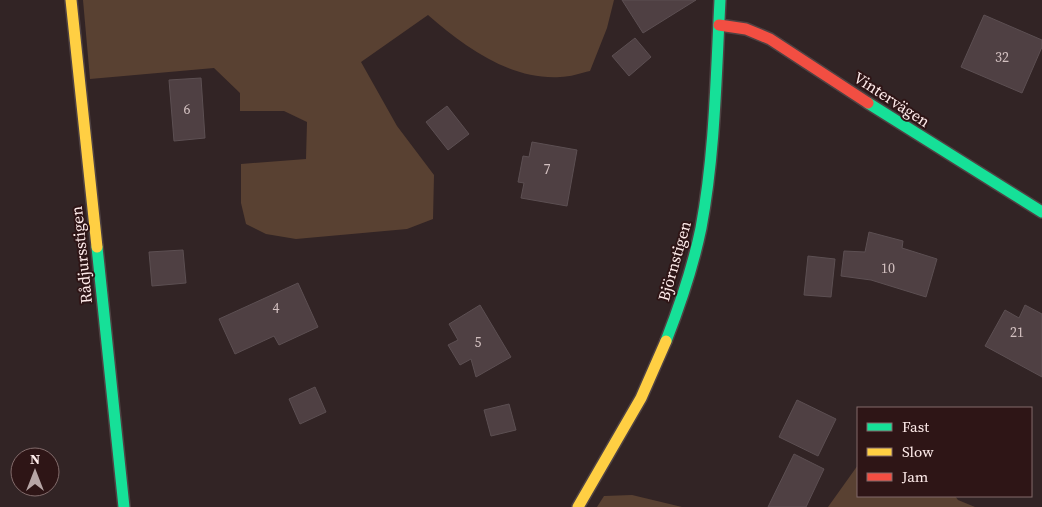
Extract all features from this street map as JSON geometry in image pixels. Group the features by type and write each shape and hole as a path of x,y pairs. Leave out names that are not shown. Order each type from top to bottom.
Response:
{"street":[{"name":"Rådjursstigen","path":"71,0 124,507"},
{"name":"Björnstigen","path":"578,507 642,394 660,356 671,328 691,262 703,217 712,143 720,0"},
{"name":"Vintervägen","path":"719,26 746,29 770,39 947,154 1042,212"}],"shaded area":[{"path":"83,0 614,0 607,28 590,71 575,75 564,77 541,76 505,67 472,49 428,15 361,62 397,126 434,175 433,219 407,229 296,239 266,234 246,224 241,203 241,164 306,159 307,122 284,111 240,111 240,93 214,68 90,79"},
{"path":"857,466 857,497 956,497 958,500 975,507 828,507"},
{"path":"632,495 682,507 597,507 604,496"}],"building":[{"path":"622,0 696,0 643,33"},
{"path":"984,15 1042,40 1042,47 1022,93 961,67"},
{"path":"635,38 651,57 629,76 612,56"},
{"path":"201,78 205,138 174,141 169,80"},
{"path":"447,106 469,134 448,150 426,122"},
{"path":"532,142 577,150 567,206 521,198 524,183 518,182 523,156 529,157"},
{"path":"869,232 903,241 902,248 937,259 926,297 871,280 841,276 844,251 865,252"},
{"path":"183,250 186,283 152,286 149,252"},
{"path":"808,256 835,259 831,297 804,295"},
{"path":"298,283 318,327 279,345 274,336 235,354 219,319"},
{"path":"480,305 511,357 476,377 471,359 460,365 448,345 458,340 449,324"},
{"path":"1025,305 1042,314 1042,377 985,346 1005,310 1019,318"},
{"path":"315,387 326,412 300,424 289,399"},
{"path":"797,400 836,419 818,456 779,437"},
{"path":"509,404 516,430 491,436 484,410"},
{"path":"794,454 824,469 806,507 768,507"}],"traffic: fast":[{"path":"666,341 681,300 698,243 706,200 714,114 720,0"},
{"path":"868,103 1042,212"},
{"path":"97,247 124,507"}],"traffic: slow":[{"path":"71,0 97,247"},
{"path":"578,507 641,398 666,341"}],"traffic: jam":[{"path":"719,25 746,29 770,39 868,103"}]}
